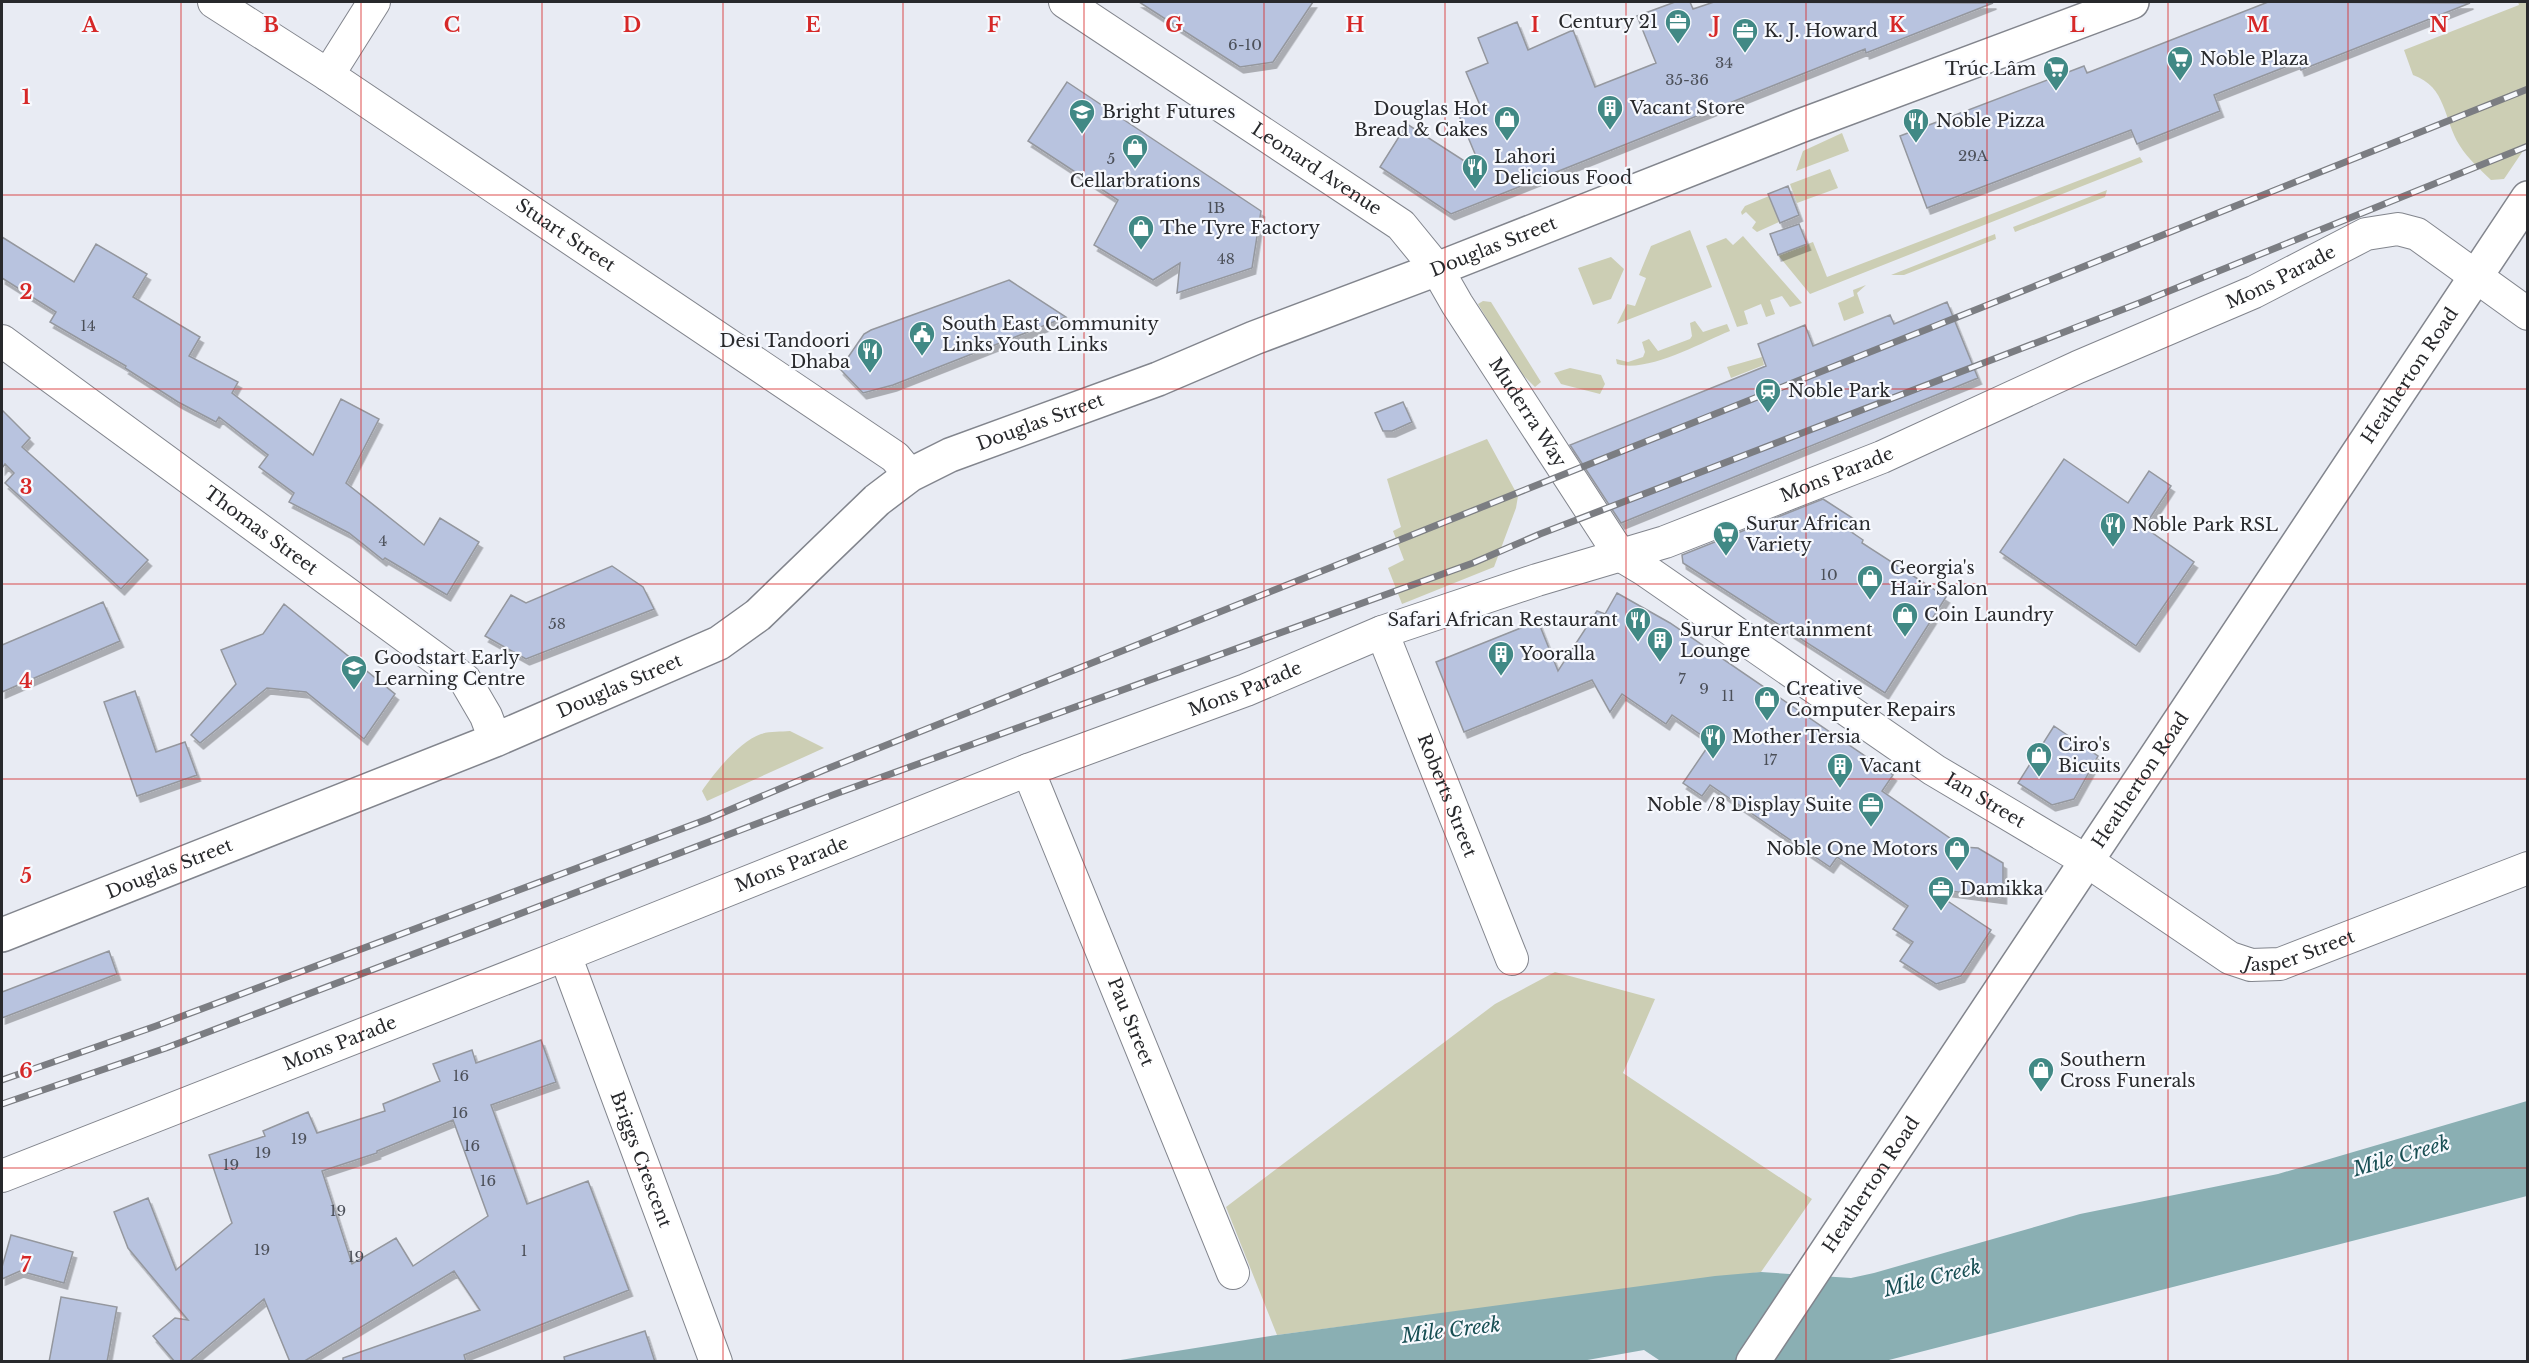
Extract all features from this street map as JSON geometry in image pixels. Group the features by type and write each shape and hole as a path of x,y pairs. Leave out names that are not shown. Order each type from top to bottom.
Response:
{"main road":[{"name":"Douglas Street","path":"2,935 495,740 719,643 758,615 877,500 910,475 963,449 1158,379 1254,338 1437,269 1789,130 2132,2"},
{"name":"Heatherton Road","path":"1753,1362 2528,198"}],"street":[{"name":"Stuart Street","path":"214,2 328,75 895,457 910,475"},
{"path":"328,75 374,2"},
{"name":"Leonard Avenue","path":"1065,2 1401,225 1437,269"},
{"name":"Mons Parade","path":"2,1176 565,956 1028,770 1246,690 1382,632 1665,542 1909,445 2056,376 2233,302 2366,234 2398,229 2417,234 2528,314"},
{"name":"Muderra Way","path":"1437,269 1457,304 1620,555"},
{"name":"Thomas Street","path":"2,341 465,680 486,716 495,740"},
{"name":"Ian Street","path":"1620,555 1934,770 2087,861"},
{"name":"Roberts Street","path":"1382,632 1512,959"},
{"name":"Pau Street","path":"1028,770 1233,1273"},
{"name":"Jasper Street","path":"2087,861 2230,958 2251,965 2280,964 2528,868"},
{"name":"Briggs Crescent","path":"565,956 716,1362"}],"green space":[{"path":"2518,2 2527,2 2527,145 2504,179 2491,180 2470,160 2460,146 2438,96 2424,80 2413,75 2404,50 2519,5"},
{"path":"1842,133 1849,151 1796,171 1803,151"},
{"path":"2140,157 2143,162 1810,294 1778,255 1813,242 1827,277"},
{"path":"1830,169 1838,188 1797,203 1790,184"},
{"path":"2107,190 2105,197 2015,232 2013,227"},
{"path":"1769,196 1779,222 1757,232 1752,228 1756,222 1746,212 1742,215 1741,212 1745,206"},
{"path":"1690,230 1712,287 1617,324 1627,304 1635,306 1646,278 1639,275 1651,246"},
{"path":"1995,234 1996,239 1904,275 1891,275"},
{"path":"1743,236 1802,303 1790,307 1782,296 1770,300 1775,314 1766,317 1761,304 1744,311 1748,324 1737,327 1706,246 1726,238 1733,245"},
{"path":"1611,257 1624,269 1611,299 1593,305 1578,268"},
{"path":"1866,285 1857,293 1864,313 1844,321 1838,303 1854,296 1853,290"},
{"path":"1483,301 1491,302 1541,382 1535,387 1517,369 1478,304"},
{"path":"1695,321 1703,332 1727,324 1730,331 1658,361 1630,366 1617,364 1616,359 1628,362 1643,357 1645,352 1642,342 1649,339 1658,351 1690,339 1692,336 1690,323"},
{"path":"1762,357 1764,365 1731,378 1727,367"},
{"path":"1570,368 1601,375 1605,384 1600,394 1561,384 1554,373"},
{"path":"1487,439 1518,496 1516,508 1494,567 1402,604 1388,568 1404,560 1393,531 1401,527 1387,479"},
{"path":"790,731 824,748 707,801 702,791 736,750 764,733"},
{"path":"1555,972 1655,999 1623,1073 1812,1199 1761,1272 1277,1335 1226,1207 1495,1004"}],"water":[{"name":"Mile Creek","path":"2527,1101 2527,1196 1885,1361 1662,1362 1644,1350 1576,1362 1108,1362 1277,1335 1715,1276 1761,1272 1851,1278 2080,1214 2278,1174"}],"building":[{"path":"1139,2 1313,2 1273,62 1240,67"},
{"path":"1675,2 1690,2 1693,9 1714,2 1993,3 1866,53 1865,49 1451,214 1380,167 1407,124 1483,173 1458,113 1479,103 1466,72 1488,63 1478,38 1517,22 1528,50 1573,30 1595,87 1656,63 1637,16"},
{"path":"2268,2 2470,3 2301,70 2298,62 2214,95 2220,111 2137,144 2131,130 1927,208 1900,136 2084,66 2087,73"},
{"path":"1067,82 1261,211 1252,268 1177,293 1180,263 1153,280 1094,245 1118,200 1028,141"},
{"path":"1788,186 1799,215 1780,223 1768,194"},
{"path":"1799,224 1807,244 1778,255 1770,234"},
{"path":"2,237 74,282 96,244 147,274 133,297 200,337 189,356 238,382 232,393 313,455 341,399 379,419 346,483 424,545 440,518 479,542 447,595 385,558 383,560 349,533 289,502 294,493 259,467 268,455 219,417 216,422 178,402 125,368 126,366 50,322 56,312 2,278"},
{"path":"1009,280 1066,317 893,385 863,393 840,369 864,334 871,330"},
{"name":"Noble Park","path":"1947,302 1978,378 1621,523 1570,445 1766,366 1758,344 1805,325 1813,346 1890,315 1894,324"},
{"path":"1403,402 1412,422 1392,431 1383,431 1375,413"},
{"path":"2,410 30,438 22,447 148,560 121,589 5,483 14,473 5,464 2,468"},
{"path":"2064,459 2128,503 2149,471 2171,486 2144,527 2194,562 2136,646 2000,552"},
{"path":"1823,499 1854,519 1847,529 1863,540 1862,543 1946,597 1885,693 1683,563 1682,555"},
{"path":"612,566 643,587 654,609 526,659 485,636 511,595 526,603"},
{"path":"1617,593 1670,623 1893,775 1882,791 1963,847 1978,848 2003,863 2003,898 1928,888 1991,930 1961,976 1936,984 1900,961 1913,942 1893,929 1908,906 1837,857 1830,867 1710,785 1702,796 1683,783 1711,742 1672,715 1666,724 1622,694 1610,712 1592,680 1464,732 1436,662 1538,621 1558,671 1597,611 1605,614"},
{"path":"103,602 120,641 2,692 2,645"},
{"path":"284,604 395,694 364,739 306,692 267,688 200,743 191,735 236,684 221,650 263,634"},
{"path":"135,691 156,752 185,742 197,775 137,796 104,702"},
{"path":"2054,726 2098,756 2074,799 2052,805 2018,783"},
{"path":"109,951 117,974 2,1018 2,992"},
{"path":"541,1040 556,1082 491,1105 527,1204 588,1181 629,1290 464,1355 466,1362 343,1362 343,1358 480,1310 454,1271 303,1362 290,1362 264,1299 189,1362 175,1362 153,1336 175,1318 188,1320 128,1248 114,1212 148,1198 176,1270 232,1223 209,1155 265,1136 263,1131 308,1112 317,1133 385,1111 383,1104 440,1081 433,1064 472,1050 476,1063","holes":["453,1120 488,1216 413,1266 396,1238 352,1264 322,1171 377,1153 377,1151"]},
{"path":"11,1235 73,1252 64,1283 20,1271 2,1279 2,1267"},
{"path":"61,1297 117,1307 107,1362 49,1362"},
{"path":"645,1331 655,1362 565,1362 564,1357"}],"railway":[{"path":"2,1080 156,1026 708,819 824,770 2528,89"},
{"path":"2,1104 166,1048 838,793 1473,563 1540,534 2142,302 2528,146"}],"place":[{"name":"Century 21","path":"1678,45"},
{"name":"K. J. Howard","path":"1745,54"},
{"name":"Noble Plaza","path":"2180,82"},
{"name":"Trúc Lâm","path":"2056,92"},
{"name":"Vacant Store","path":"1610,131"},
{"name":"Bright Futures","path":"1082,135"},
{"name":"Douglas Hot Bread & Cakes","path":"1507,142"},
{"name":"Noble Pizza","path":"1916,144"},
{"name":"Cellarbrations","path":"1135,170"},
{"name":"Lahori Delicious Food","path":"1475,190"},
{"name":"The Tyre Factory","path":"1141,251"},
{"name":"South East Community Links Youth Links","path":"922,357"},
{"name":"Desi Tandoori Dhaba","path":"870,374"},
{"name":"Noble Park","path":"1768,414"},
{"name":"Noble Park RSL","path":"2113,548"},
{"name":"Surur African Variety","path":"1726,557"},
{"name":"Georgia's Hair Salon","path":"1870,601"},
{"name":"Coin Laundry","path":"1905,638"},
{"name":"Safari African Restaurant","path":"1638,643"},
{"name":"Surur Entertainment Lounge","path":"1660,663"},
{"name":"Yooralla","path":"1501,677"},
{"name":"Goodstart Early Learning Centre","path":"354,691"},
{"name":"Creative Computer Repairs","path":"1767,722"},
{"name":"Mother Tersia","path":"1713,760"},
{"name":"Ciro's Bicuits","path":"2039,778"},
{"name":"Vacant","path":"1840,789"},
{"name":"Noble /8 Display Suite","path":"1871,828"},
{"name":"Noble One Motors","path":"1957,872"},
{"name":"Damikka","path":"1941,912"},
{"name":"Southern Cross Funerals","path":"2041,1093"}]}
